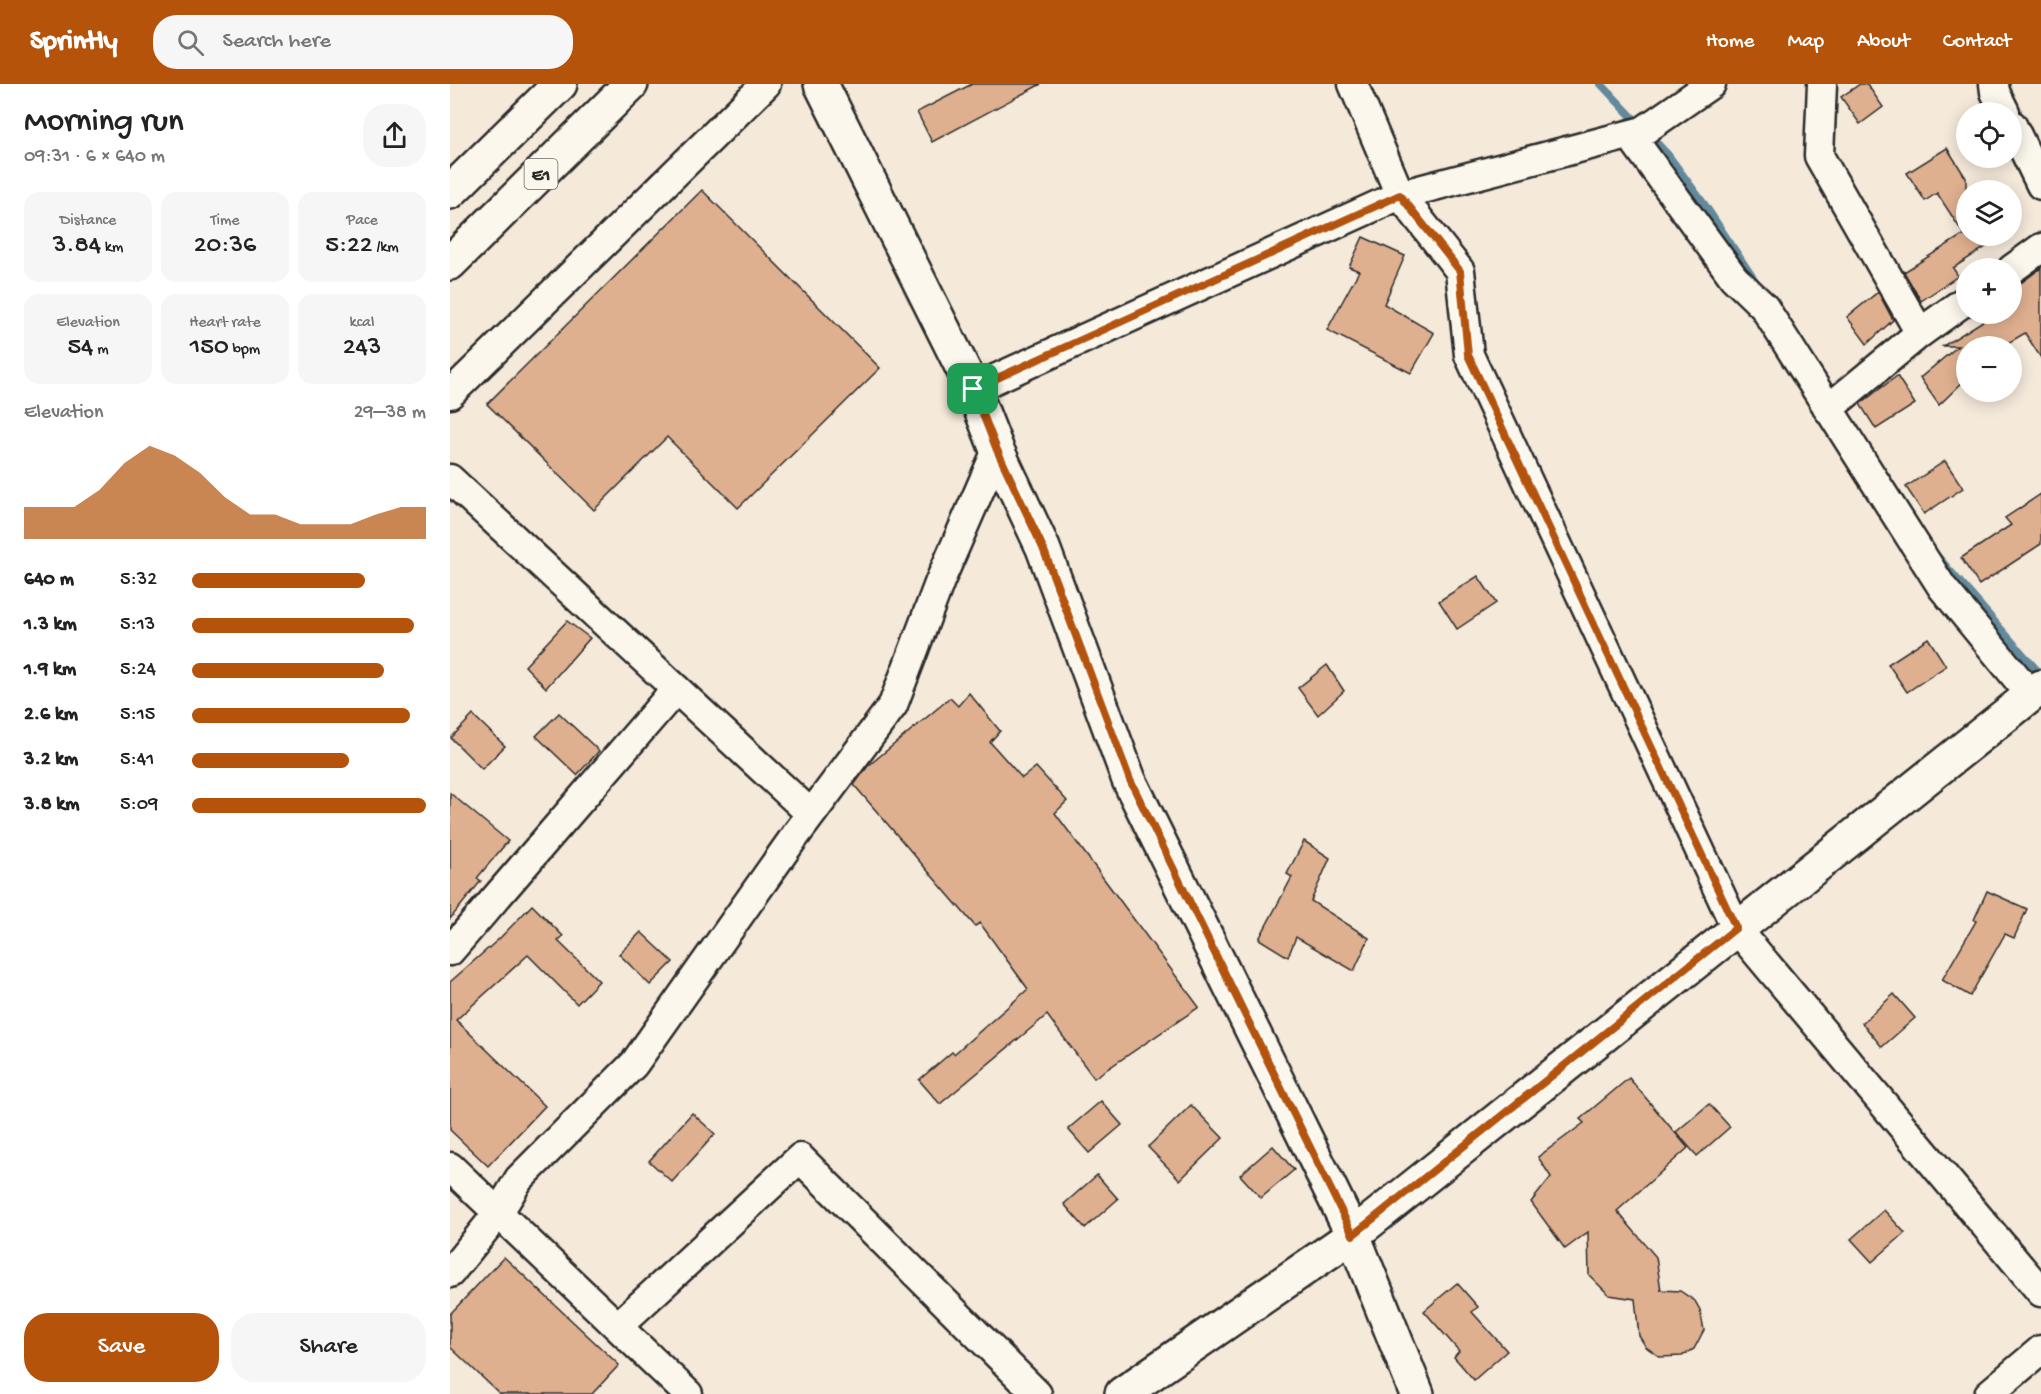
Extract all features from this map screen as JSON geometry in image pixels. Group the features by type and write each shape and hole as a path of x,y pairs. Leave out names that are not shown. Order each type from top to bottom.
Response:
{"main road":[{"name":"E1","path":"450,192 560,84"},
{"name":"E1","path":"450,263 631,84"},
{"path":"821,84 973,389 997,450 1043,548 1130,780 1353,1235 1417,1394"},
{"path":"1122,1394 1353,1235 2035,692"}],"street":[{"path":"450,394 766,84"},
{"path":"1353,84 1400,195 1460,271 1468,355 1736,928 2041,1293"},
{"path":"973,389 1400,195 1644,128 1711,84"},
{"path":"1822,84 1819,156 1920,333"},
{"path":"1994,84 2000,102"},
{"path":"1644,128 1734,278 1764,307 1836,403 1942,587 2035,692"},
{"path":"2022,145 2041,184"},
{"path":"2022,262 2041,248"},
{"path":"1836,403 1920,333 1956,307"},
{"path":"450,1273 499,1212 519,1179 634,1064 811,814 894,705 940,581 997,450"},
{"path":"450,479 811,814"},
{"path":"450,951 676,689"},
{"path":"618,1326 800,1158 1037,1394"},
{"path":"450,1167 688,1394"},
{"path":"1989,1394 2041,1350"}],"building":[{"path":"972,84 1041,84 932,142 917,112"},
{"path":"1860,84 1867,84 1883,107 1860,124 1841,97"},
{"path":"1947,148 1956,162 1956,168 1960,168 1966,178 1966,180 1956,180 1956,222 1937,193 1925,201 1907,173"},
{"path":"702,190 880,368 738,508 667,437 594,510 487,404"},
{"path":"1363,237 1405,256 1384,304 1434,333 1411,373 1327,330 1359,271 1349,267"},
{"path":"1956,239 1956,246 1987,246 1969,258 1956,258 1956,266 1953,268 1956,277 1921,301 1904,272"},
{"path":"2041,268 2041,358 2025,333 2020,336 1959,336 1978,324 2022,324 2022,282"},
{"path":"1878,292 1893,320 1867,344 1847,317"},
{"path":"1956,338 1956,346 1943,346"},
{"path":"1956,348 1956,389 1939,405 1920,378"},
{"path":"1897,376 1915,404 1876,429 1860,404"},
{"path":"1945,461 1963,488 1924,514 1906,487"},
{"path":"2041,494 2041,544 1979,585 1961,558 2011,525 2005,518"},
{"path":"1478,576 1496,603 1457,629 1439,601"},
{"path":"567,621 590,638 546,688 525,666"},
{"path":"1928,638 1946,666 1907,692 1888,664"},
{"path":"1327,665 1344,691 1318,715 1298,688"},
{"path":"969,693 1000,731 990,742 1022,778 1036,767 1067,801 1055,813 1199,1007 1094,1078 1047,1015 940,1104 919,1080 952,1052 954,1054 1028,989 980,923 975,926 854,785 868,766 950,698 958,706"},
{"path":"559,713 599,751 577,775 536,736"},
{"path":"473,715 505,746 482,769 451,738"},
{"path":"450,793 508,841 477,878 481,881 450,919"},
{"path":"1304,841 1330,858 1311,901 1369,938 1354,971 1296,937 1288,957 1259,939 1292,877 1287,874"},
{"path":"1987,891 2027,909 2014,938 2005,934 1970,996 1942,980 1976,921 1974,920"},
{"path":"532,905 563,936 558,941 599,981 577,1004 528,955 456,1020 545,1106 488,1166 450,1130 450,982 500,938"},
{"path":"641,932 673,962 650,985 619,954"},
{"path":"1894,994 1915,1018 1882,1047 1862,1023"},
{"path":"1629,1078 1688,1148 1617,1211 1656,1257 1661,1290 1680,1291 1695,1301 1700,1310 1704,1330 1694,1349 1682,1356 1660,1357 1646,1347 1639,1336 1635,1299 1609,1295 1589,1275 1588,1232 1565,1249 1531,1202 1551,1177 1538,1157 1584,1123 1580,1119"},
{"path":"1101,1101 1122,1125 1089,1153 1068,1129"},
{"path":"1709,1104 1730,1127 1697,1156 1676,1132"},
{"path":"1191,1105 1223,1138 1180,1180 1148,1147"},
{"path":"692,1113 715,1134 672,1182 649,1161"},
{"path":"1273,1146 1294,1170 1261,1198 1240,1175"},
{"path":"1097,1175 1118,1199 1085,1228 1064,1204"},
{"path":"1884,1210 1905,1233 1872,1262 1851,1239"},
{"path":"504,1257 619,1365 592,1394 500,1394 450,1347 450,1314"},
{"path":"1457,1283 1478,1307 1472,1312 1507,1351 1474,1380 1454,1357 1459,1351 1424,1311"}],"waterway":[{"path":"1601,84 1668,155 1704,204 1757,284"},
{"path":"1936,555 2041,675"}],"route":[{"path":"1400,195 1460,271 1468,355 1736,928 1353,1235 1130,780 1043,548 997,450 973,389 1400,195"}]}
